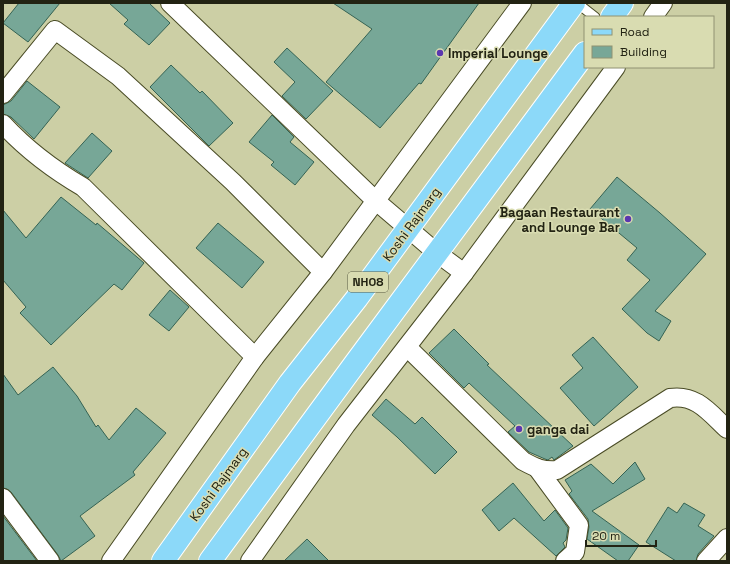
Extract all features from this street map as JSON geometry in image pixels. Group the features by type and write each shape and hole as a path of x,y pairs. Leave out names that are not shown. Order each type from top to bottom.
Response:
{"main road":[{"name":"Koshi Rajmarg","path":"163,561 290,383 357,298 574,3"},
{"path":"613,16 622,3"},
{"name":"NH08","path":"210,561 321,407 584,54"}],"street":[{"path":"170,3 376,201 437,253 464,273"},
{"path":"111,561 255,357 323,272 522,3"},
{"path":"654,16 663,3"},
{"path":"3,94 55,30 124,81 233,182 323,272"},
{"path":"250,561 346,425 464,273 615,68"},
{"path":"3,124 16,137 60,174 84,187 255,357"},
{"path":"407,347 523,461 546,471 557,470 670,398 681,396 690,398 725,422"},
{"path":"537,468 579,525 575,552 564,561"},
{"path":"3,498 50,561"},
{"path":"706,561 727,538"}],"lane":[{"path":"577,3 594,16"}],"building":[{"path":"19,3 60,3 28,42 3,23"},
{"path":"109,3 149,3 170,23 149,45 124,24 128,20"},
{"path":"333,3 479,3 421,84 419,83 380,128 326,82 372,29"},
{"path":"287,48 333,91 306,119 282,96 295,82 274,62"},
{"path":"171,65 200,93 202,91 233,123 209,146 150,87"},
{"path":"27,81 60,107 34,139 11,117 3,114 3,105 11,101"},
{"path":"272,115 294,137 290,142 314,162 295,185 271,165 274,162 249,142"},
{"path":"92,133 112,151 88,178 65,163"},
{"path":"617,177 706,254 655,311 671,321 659,341 647,333 622,309 650,280 627,260 637,248 590,209"},
{"path":"61,197 96,225 97,223 144,263 122,290 114,284 51,345 20,313 26,307 3,280 3,210 26,238"},
{"path":"218,223 264,262 242,288 196,248"},
{"path":"170,290 189,307 169,331 149,315"},
{"path":"454,329 489,364 487,365 573,446 554,460 552,457 548,460 529,452 508,432 515,426 469,383 464,388 429,353"},
{"path":"593,337 638,387 594,426 560,388 583,368 572,355"},
{"path":"53,367 77,396 96,427 98,425 109,440 136,408 166,433 133,472 135,475 80,516 95,536 61,561 11,492 3,488 3,374 18,395"},
{"path":"386,399 415,424 422,417 457,452 435,474 372,415"},
{"path":"635,462 645,479 592,511 639,545 628,561 618,561 587,539 589,527 588,519 569,494 572,491 565,480 591,464 613,484"},
{"path":"513,483 544,521 555,510 568,528 566,540 563,543 565,547 556,556 514,518 499,531 482,510"},
{"path":"684,503 705,515 698,526 714,536 698,554 696,561 676,561 646,542 668,507 677,513"},
{"path":"3,516 37,561 3,561"},
{"path":"307,539 329,561 284,561"}],"place":[{"name":"Imperial Lounge","path":"440,53"},
{"name":"Bagaan Restaurant and Lounge Bar","path":"628,219"},
{"name":"ganga dai","path":"519,429"}]}
